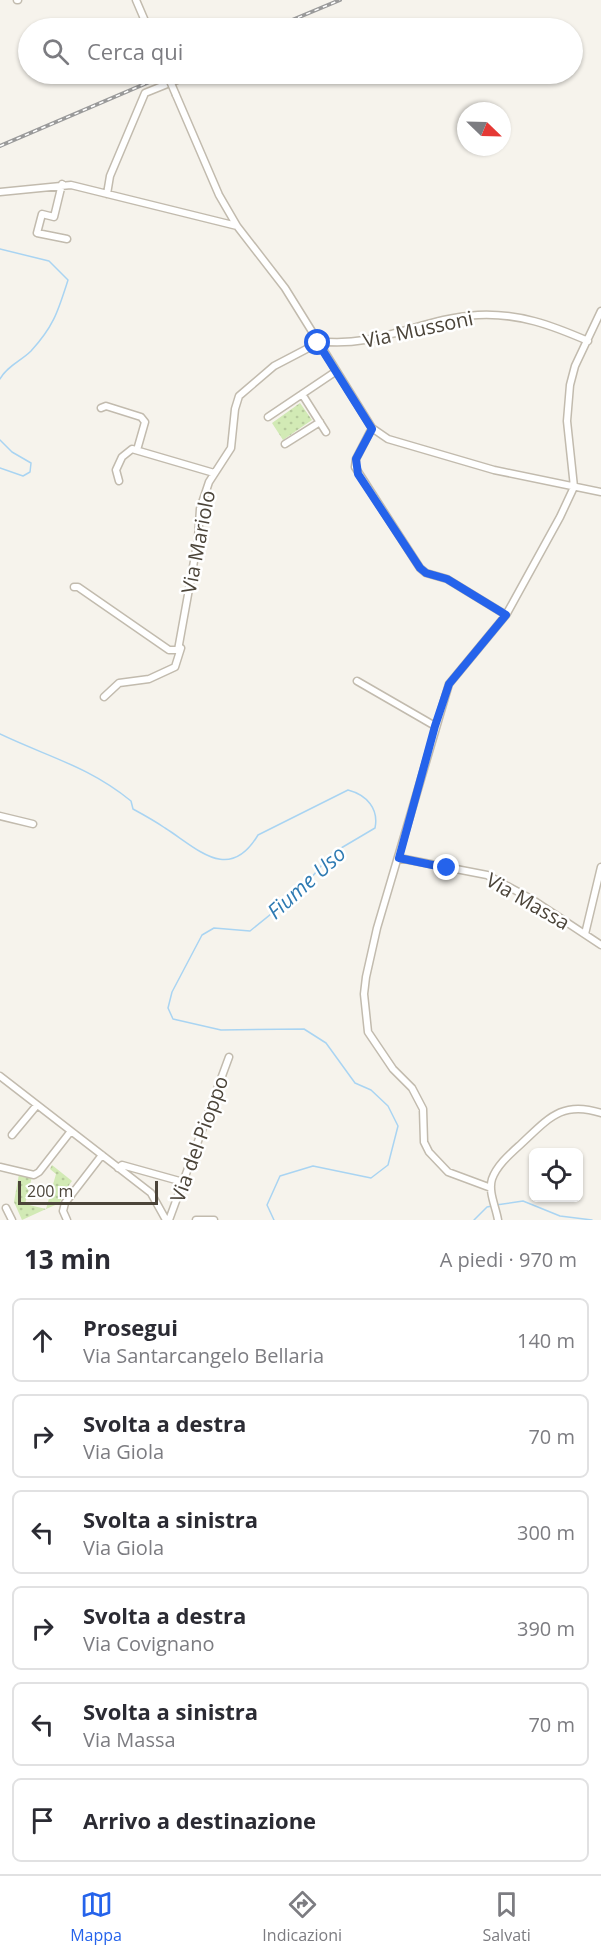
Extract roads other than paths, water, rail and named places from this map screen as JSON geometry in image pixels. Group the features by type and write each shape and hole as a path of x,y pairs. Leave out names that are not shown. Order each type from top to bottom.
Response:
{"street":[{"path":"136,0 144,18"},
{"path":"107,194 110,176 145,93 167,84"},
{"path":"171,84 219,195 237,226 285,288 372,429 388,439 494,470 601,492"},
{"path":"0,192 62,184 237,226"},
{"path":"62,184 54,217 42,214 37,233 67,239"},
{"path":"490,1188 448,1172 429,1152 424,1142 423,1108 412,1088 393,1069 368,1032 364,994 366,977 377,928 449,684 506,615 560,518 574,487 568,402 575,366 601,311"},
{"name":"Via Mussoni","path":"317,342 373,340 478,315 531,318 588,341"},
{"name":"Via Mariolo","path":"104,697 119,683 149,679 175,667 181,647 191,571 198,539 200,509 214,473 231,448 236,402 243,390 274,366 317,342"},
{"path":"268,417 335,372"},
{"path":"302,394 326,432"},
{"path":"101,408 105,406 141,417 145,422 137,450"},
{"path":"285,444 320,422"},
{"path":"372,429 356,459 355,467 420,568 426,573 447,579 506,615"},
{"path":"119,481 116,470 128,450 137,450 214,473"},
{"path":"74,587 78,587 169,650 178,650 181,647"},
{"path":"357,681 435,726"},
{"path":"0,816 33,824"},
{"name":"Via Massa","path":"399,858 487,875 525,896 601,945"},
{"name":"Via Massa","path":"585,934 601,867"},
{"name":"Via del Pioppo","path":"168,1220 229,1057"},
{"path":"0,1076 151,1193 168,1220"},
{"path":"12,1135 37,1105"},
{"path":"498,1218 490,1188 498,1169 543,1121 556,1113 580,1107 601,1113"},
{"path":"0,1167 34,1174 39,1172 71,1131"},
{"path":"67,1220 63,1211 65,1203 102,1155"},
{"path":"118,1168 122,1165 183,1182"},
{"path":"6,1208 12,1220"},
{"path":"195,1220 214,1220"}],"waterway":[{"name":"Fiume Uso","path":"0,249 49,261 68,280 58,309 45,334 31,351 6,371 0,379"},
{"name":"Fiume Uso","path":"0,440 12,452 31,463 30,472 23,476 0,468"},
{"name":"Fiume Uso","path":"0,734 83,770 131,801 133,809 201,852 224,860 236,857 247,850 258,835 348,790 361,795 373,809 375,828 331,854 302,889 250,931 214,928 202,935 172,992 168,1008 173,1019 221,1030 304,1029 326,1043 355,1083 371,1090 388,1106 398,1126 388,1165 371,1178 313,1166 280,1176 267,1205 274,1220"},
{"name":"Fiume Uso","path":"496,1205 523,1201 560,1216 592,1220"},
{"name":"Fiume Uso","path":"474,1220 487,1207 492,1206"}],"railway":[{"path":"297,18 340,0"},
{"path":"0,146 145,84"}]}
